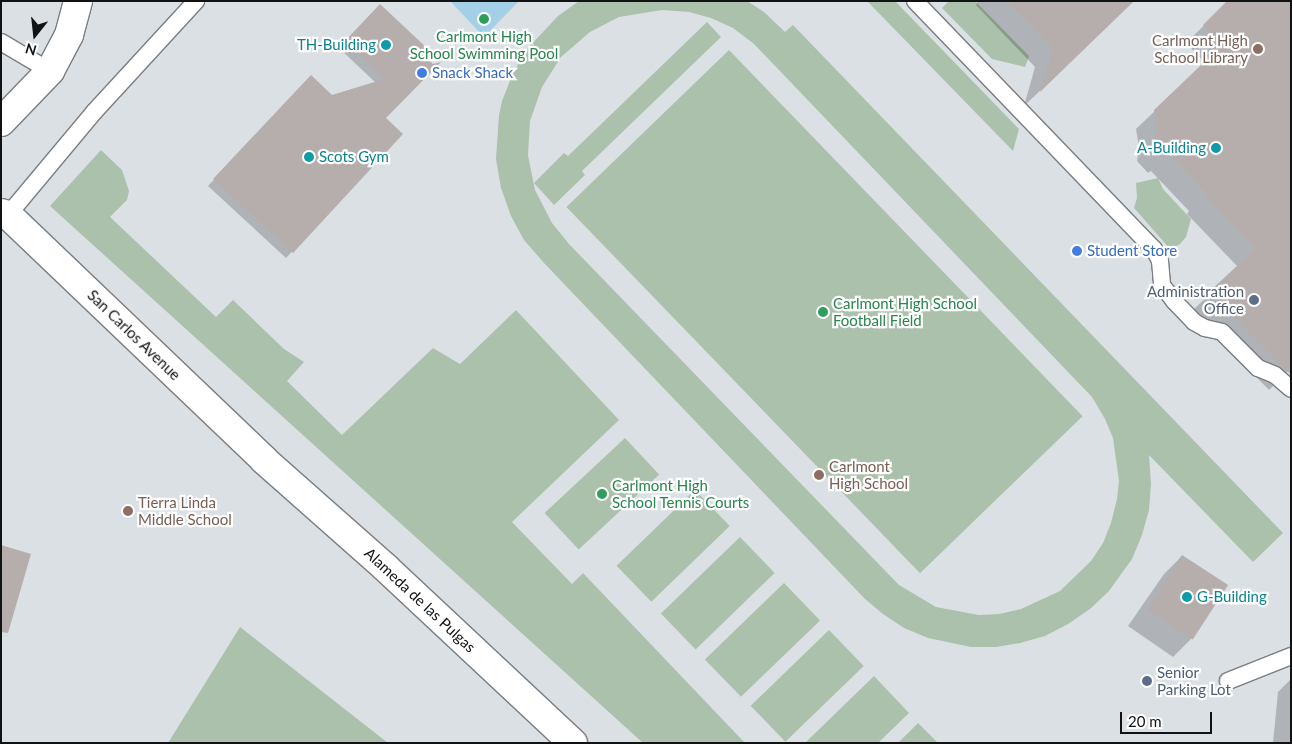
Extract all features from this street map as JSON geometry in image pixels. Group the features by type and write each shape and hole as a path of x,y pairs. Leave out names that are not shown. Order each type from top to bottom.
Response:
{"main road":[{"path":"1,122 50,71 68,34 78,1"},
{"name":"San Carlos Avenue","path":"5,214 264,460"},
{"name":"Alameda de las Pulgas","path":"264,460 386,568 573,743"}],"lane":[{"path":"5,214 88,118 196,1"},
{"path":"916,1 1154,249 1160,261 1162,285 1194,322 1205,328 1222,332 1259,368 1274,375 1291,389"},
{"path":"1,42 50,71"},
{"path":"1228,681 1291,656"}],"green space":[{"path":"579,1 747,1 764,12 785,32 793,25 1283,533 1253,562 1149,455 1151,484 1149,510 1142,535 1132,559 1109,591 1090,609 1068,624 1045,636 1020,643 996,647 971,647 928,638 904,628 883,614 865,599 524,240 511,216 501,188 496,159 499,115 502,101 513,73 528,48 558,16","holes":["662,10 689,12 711,18 733,28 754,44 1092,397 1105,419 1113,438 1119,481 1117,499 1111,523 1103,543 1091,561 1060,591 1021,609 999,614 979,615 936,607 899,585 569,244 552,223 535,190 528,155 530,121 542,87 561,57 590,32 619,17"]},
{"path":"867,1 895,1 1019,129 1013,151"},
{"path":"949,1 975,1 1029,56 1025,67 992,59 942,8"},
{"path":"707,22 721,37 582,171 585,175 554,205 534,183 564,153 568,156"},
{"name":"Carlmont High School Football Field","path":"729,50 1083,416 920,573 566,207"},
{"path":"101,150 122,170 129,191 127,200 110,217 216,317 233,300 284,349 304,362 287,381 342,435 433,348 460,364 516,310 619,420 512,522 572,584 583,573 745,743 643,743 50,206"},
{"path":"1158,178 1163,189 1191,219 1186,237 1180,244 1170,249 1134,208 1137,198 1136,183"},
{"name":"Carlmont High School Tennis Courts","path":"625,438 659,475 579,550 545,513"},
{"name":"Carlmont High School Tennis Courts","path":"695,490 730,526 651,602 617,566"},
{"name":"Carlmont High School Tennis Courts","path":"740,537 775,573 696,649 661,613"},
{"path":"784,583 820,620 741,697 705,659"},
{"path":"240,627 388,743 168,743"},
{"path":"829,630 864,666 785,742 751,706"},
{"path":"874,676 909,713 878,743 805,743"},
{"path":"918,723 938,743 898,743"}],"water":[{"name":"Carlmont High School Swimming Pool","path":"450,1 519,1 484,37"}],"building":[{"path":"1007,1 1134,1 1040,92 1053,49"},
{"path":"1227,1 1291,1 1291,375 1209,292 1255,249 1204,195 1206,193 1169,154 1167,156 1154,143 1157,129 1154,110 1222,45 1203,25"},
{"name":"Scots Gym","path":"380,4 428,49 423,55 433,64 441,62 386,118 403,134 293,253 213,179 311,75 332,95 384,79 345,41"},
{"path":"1,545 31,554 8,633 1,632"},
{"name":"G-Building","path":"1182,555 1228,585 1193,639 1147,610"}],"place":[{"name":"Carlmont High School Swimming Pool","path":"484,19"},
{"name":"TH-Building","path":"386,45"},
{"name":"Carlmont High School Library","path":"1258,49"},
{"name":"Snack Shack","path":"422,73"},
{"name":"A-Building","path":"1216,148"},
{"name":"Scots Gym","path":"309,157"},
{"name":"Student Store","path":"1077,251"},
{"name":"Administration Office","path":"1254,300"},
{"name":"Carlmont High School Football Field","path":"823,312"},
{"name":"Carlmont High School","path":"819,475"},
{"name":"Carlmont High School Tennis Courts","path":"602,494"},
{"name":"Tierra Linda Middle School","path":"128,511"},
{"name":"G-Building","path":"1187,597"},
{"name":"Senior Parking Lot","path":"1147,681"}]}
